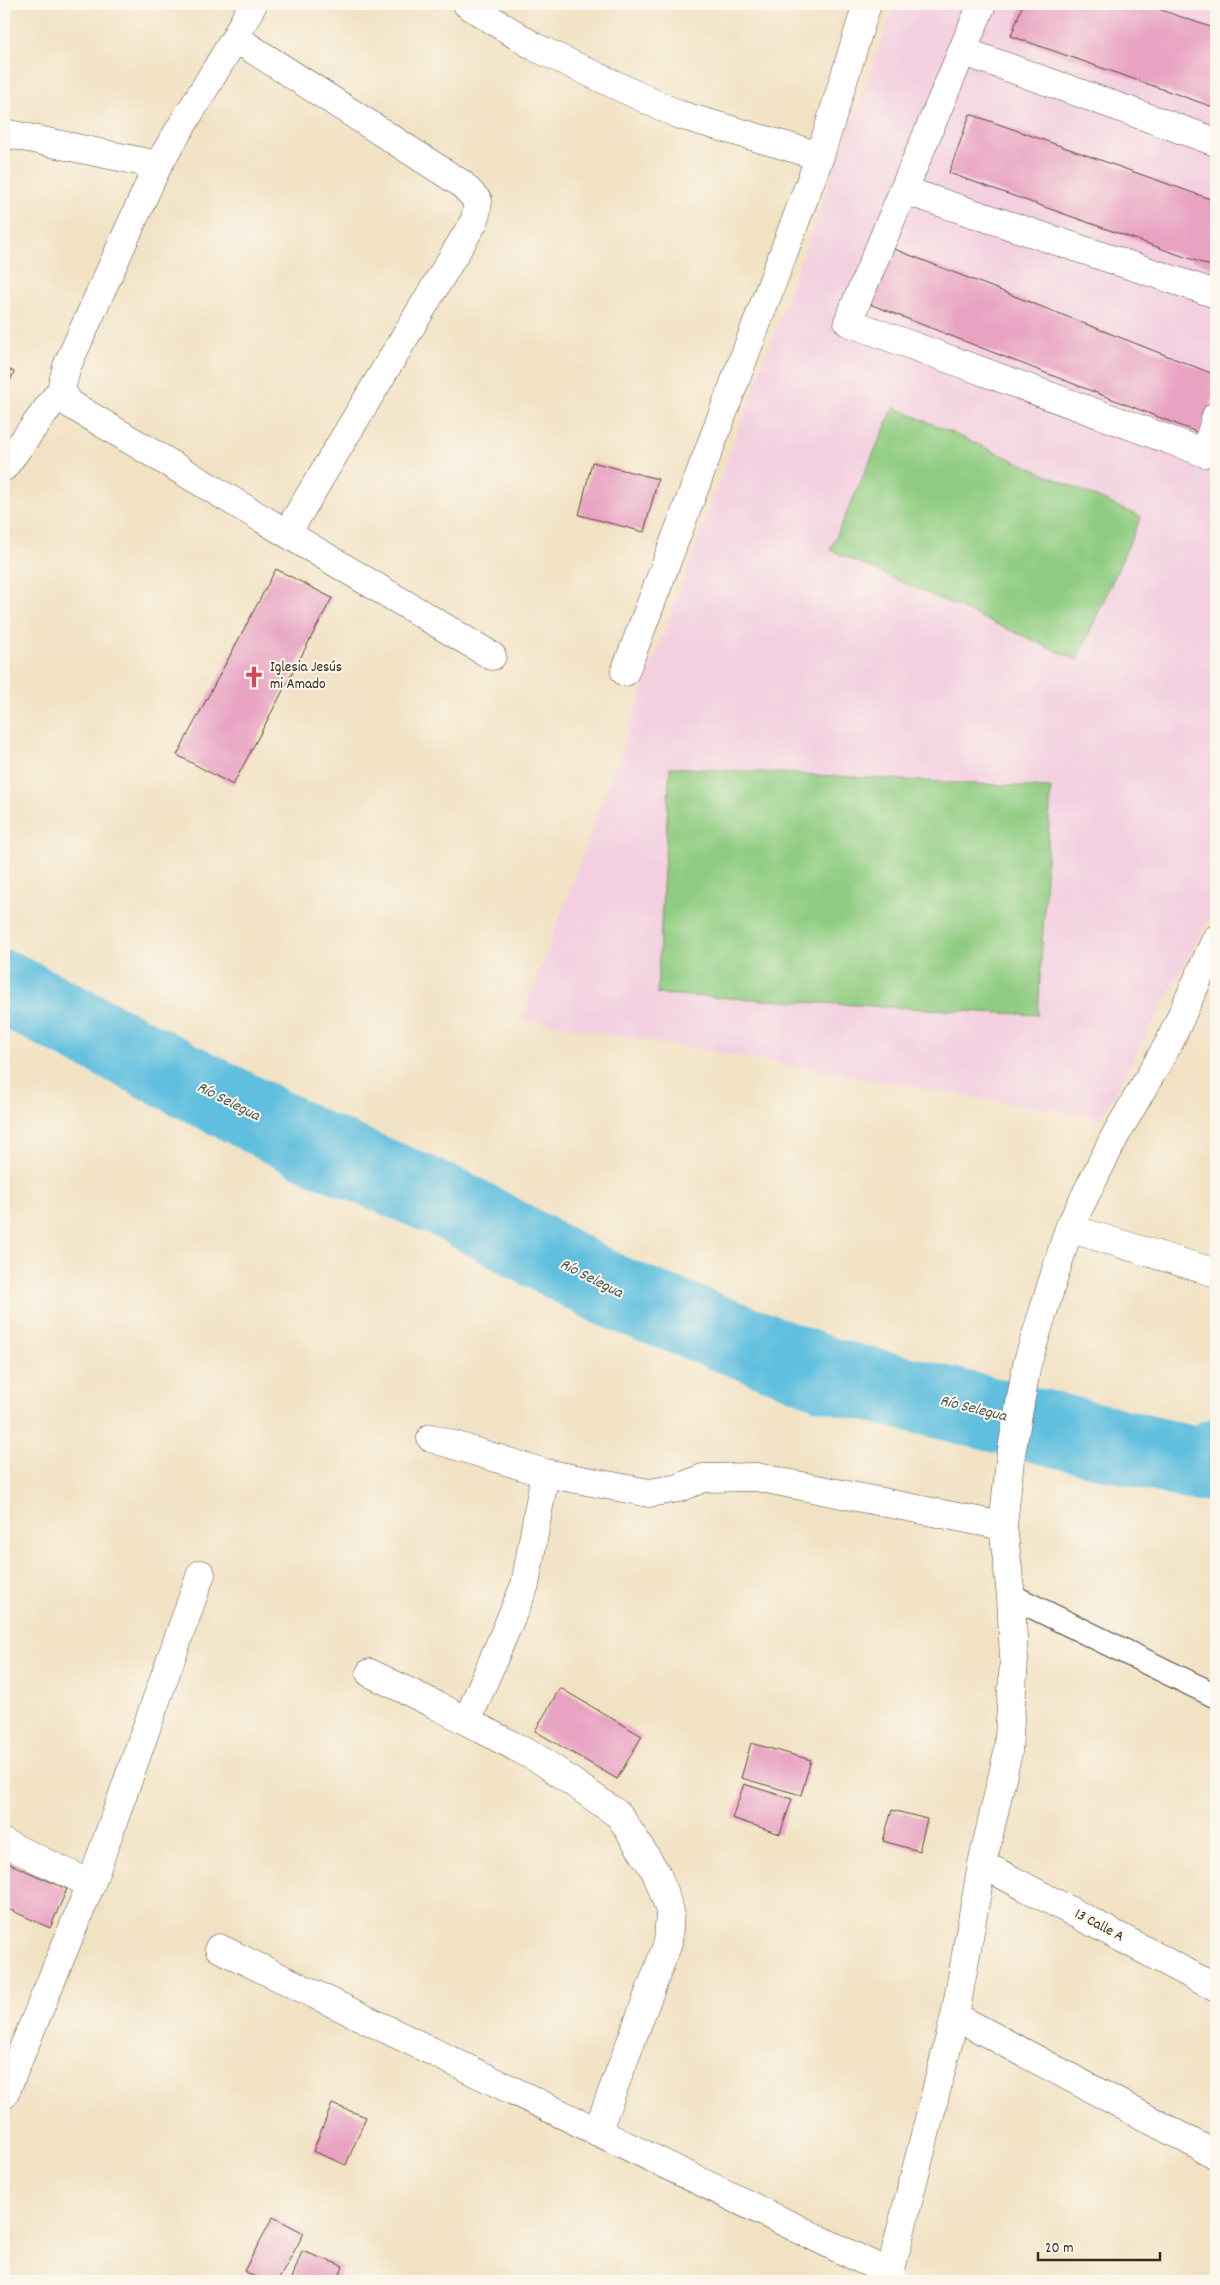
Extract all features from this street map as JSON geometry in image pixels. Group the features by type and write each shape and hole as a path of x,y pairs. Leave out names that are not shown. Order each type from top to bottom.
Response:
{"street":[{"path":"4,467 61,390 68,366 158,165 235,38 253,4"},
{"path":"467,4 535,47 677,114 820,156"},
{"path":"625,672 820,156 868,4"},
{"path":"982,4 848,322 1205,453 1216,416"},
{"path":"235,38 462,184 478,201 476,220 287,533"},
{"path":"962,51 1216,142"},
{"path":"4,133 158,165"},
{"path":"903,190 1216,294"},
{"path":"61,390 70,404 492,656"},
{"path":"218,1948 597,2132 889,2278 955,2016 982,1864 1008,1752 1014,1660 1011,1596 1003,1526 1010,1460 1028,1364 1069,1228 1115,1136 1169,1043 1216,939"},
{"path":"1069,1228 1216,1273"},
{"path":"431,1438 545,1473 649,1493 679,1488 704,1478 756,1477 1003,1526"},
{"path":"468,1721 525,1585 545,1473"},
{"path":"7,2078 91,1884 202,1574"},
{"path":"370,1673 468,1721 542,1761 618,1815 657,1874 670,1911 668,1944 597,2132"},
{"path":"4,1843 91,1884"},
{"name":"13 Calle A","path":"982,1864 1216,1988"},
{"path":"955,2016 1216,2155"}],"lane":[{"path":"1011,1596 1216,1696"}],"shaded area":[{"path":"895,4 1216,4 1216,905 1101,1119 522,1019"}],"green space":[{"path":"894,407 1141,517 1077,660 830,550"},
{"path":"670,767 1051,788 1038,1015 657,994"}],"building":[{"path":"1023,4 1144,4 1216,29 1216,108 1011,36"},
{"path":"970,114 1216,201 1216,268 949,173"},
{"path":"889,247 1216,375 1216,388 1199,433 867,303"},
{"path":"4,367 14,372 4,394"},
{"path":"592,462 658,479 644,532 579,515"},
{"name":"Iglesia Jesús mi Amado","path":"276,569 332,598 233,785 177,755"},
{"path":"560,1688 642,1736 617,1779 535,1731"},
{"path":"751,1743 811,1760 801,1795 741,1778"},
{"path":"744,1784 792,1799 780,1834 732,1818"},
{"path":"892,1810 927,1819 919,1851 883,1841"},
{"path":"8,1863 67,1889 50,1928 4,1907 4,1873"},
{"path":"332,2104 366,2117 346,2165 313,2151"},
{"path":"273,2217 304,2233 278,2281 263,2281 244,2271"},
{"path":"302,2251 343,2266 338,2281 291,2281"}],"waterway":[{"name":"Río Selegua","path":"4,987 314,1146 453,1205 611,1291 826,1374 1199,1465 1216,1455"}],"place":[{"name":"Iglesia Jesús mi Amado","path":"254,677"}]}
